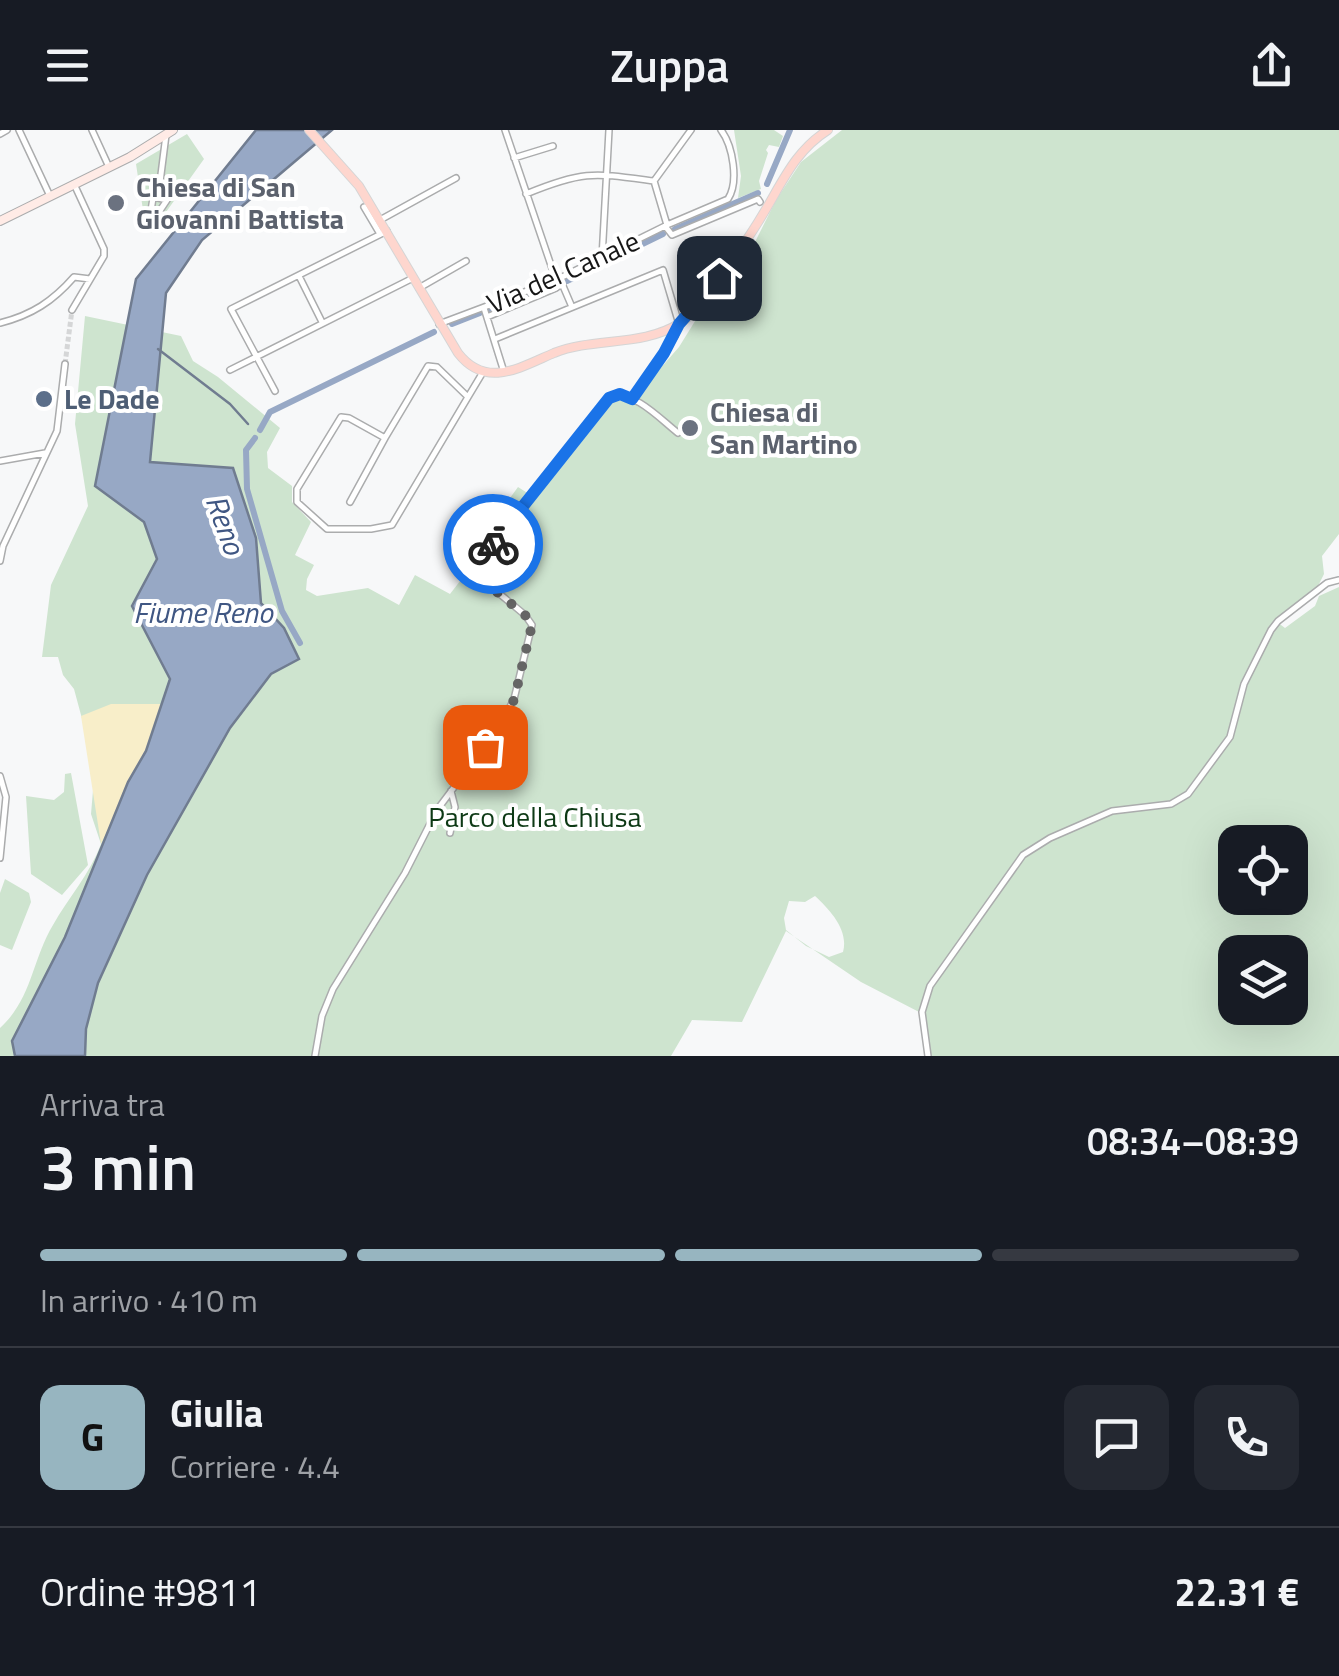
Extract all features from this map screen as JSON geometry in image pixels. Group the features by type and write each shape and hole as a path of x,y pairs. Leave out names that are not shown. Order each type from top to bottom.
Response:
{"main road":[{"path":"309,130 351,176 462,359 483,372 504,372 572,347 654,335 679,324 697,307 755,228 799,154 828,130"},
{"path":"0,222 170,132"}],"street":[{"path":"0,134 7,130"},
{"path":"20,130 50,196"},
{"path":"92,130 109,167"},
{"path":"505,130 558,280 572,307"},
{"path":"602,258 609,130"},
{"path":"654,181 690,130"},
{"name":"Via del Canale","path":"440,324 558,280 732,194 731,157 721,130"},
{"path":"151,214 152,198 158,198 170,132"},
{"path":"514,158 554,146"},
{"path":"526,194 588,173 654,181"},
{"path":"380,220 456,178"},
{"path":"654,181 672,235 758,199 760,202"},
{"path":"72,310 103,262 104,249 74,184"},
{"path":"275,391 231,309 384,233 364,207"},
{"path":"419,288 466,261"},
{"path":"495,339 663,270 679,324 632,399"},
{"path":"0,323 54,299 74,276 90,279"},
{"path":"300,276 322,323"},
{"path":"230,370 413,278"},
{"path":"487,317 556,288"},
{"path":"484,308 504,372"},
{"path":"0,561 2,546 58,431 66,364"},
{"path":"350,502 428,366 437,367 468,397"},
{"path":"385,438 349,418 338,419 296,493 297,502 318,524 332,530 392,525 483,372"},
{"path":"315,1056 325,1004 406,874 416,848 451,791 500,726 514,700 532,625 475,570 609,398 620,394 632,399 678,433"},
{"path":"0,461 45,453"},
{"path":"928,1056 922,1012 930,986 1023,855 1050,838 1112,811 1171,804 1188,794 1227,744 1244,684 1271,630 1328,583 1339,580"},
{"path":"0,776 6,797 0,858"},
{"path":"450,832 456,807 451,791"}],"green space":[{"path":"734,130 774,130 783,136 779,147 769,145 766,150 759,181 761,189 738,198 741,176"},
{"name":"Parco della Chiusa","path":"842,130 1339,130 1339,534 1322,556 1324,574 1318,586 1277,622 1285,628 1315,606 1319,596 1339,587 1339,1056 927,1056 921,1013 861,982 813,949 829,957 843,952 844,944 837,921 815,896 805,902 789,901 784,918 786,930 794,937 786,931 742,1022 692,1020 671,1056 0,1056 0,1028 19,1005 46,938 101,844 91,814 95,767 74,689 63,675 58,657 42,657 51,585 88,506 75,424 85,316 181,336 193,361 280,428 267,452 268,468 292,486 292,502 311,522 295,555 314,565 306,590 317,596 368,588 399,605 415,575 450,594 516,509 507,502 518,487 529,494 613,397 632,401 679,347 705,305 753,246 801,162"},
{"path":"187,134 204,159 151,233 136,164"},
{"path":"71,773 88,865 62,895 31,874 26,796 54,800 64,792 65,774"},
{"path":"5,879 29,893 31,902 12,950 0,945 0,893"}],"sand":[{"path":"111,704 162,704 146,751 101,844 81,716"}],"water":[{"name":"Fiume Reno","path":"256,130 332,130 202,240 166,293 150,462 233,468 256,538 261,603 284,628 299,659 271,674 230,728 147,875 98,983 86,1029 85,1056 15,1056 12,1041 65,937 128,782 146,751 170,679 132,606 157,559 144,522 95,486 136,279"}],"waterway":[{"path":"767,184 790,130"},
{"path":"675,229 758,193"},
{"path":"567,281 663,234"},
{"path":"490,310 558,285"},
{"path":"452,324 480,313"},
{"path":"260,430 270,412 434,332"},
{"path":"158,349 230,404 248,424"},
{"name":"Reno","path":"255,438 246,450 247,489 282,611 300,643"}],"tunnel":[{"path":"65,364 72,310"}],"way so far":[{"path":"485,747 514,700 532,625 475,574 493,544"}],"place":[{"name":"Chiesa di San Giovanni Battista","path":"116,203"},
{"name":"Le Dade","path":"44,399"},
{"name":"Chiesa di San Martino","path":"690,428"}],"route":[{"path":"493,544 609,398 620,394 632,399 679,324 719,278"}]}
